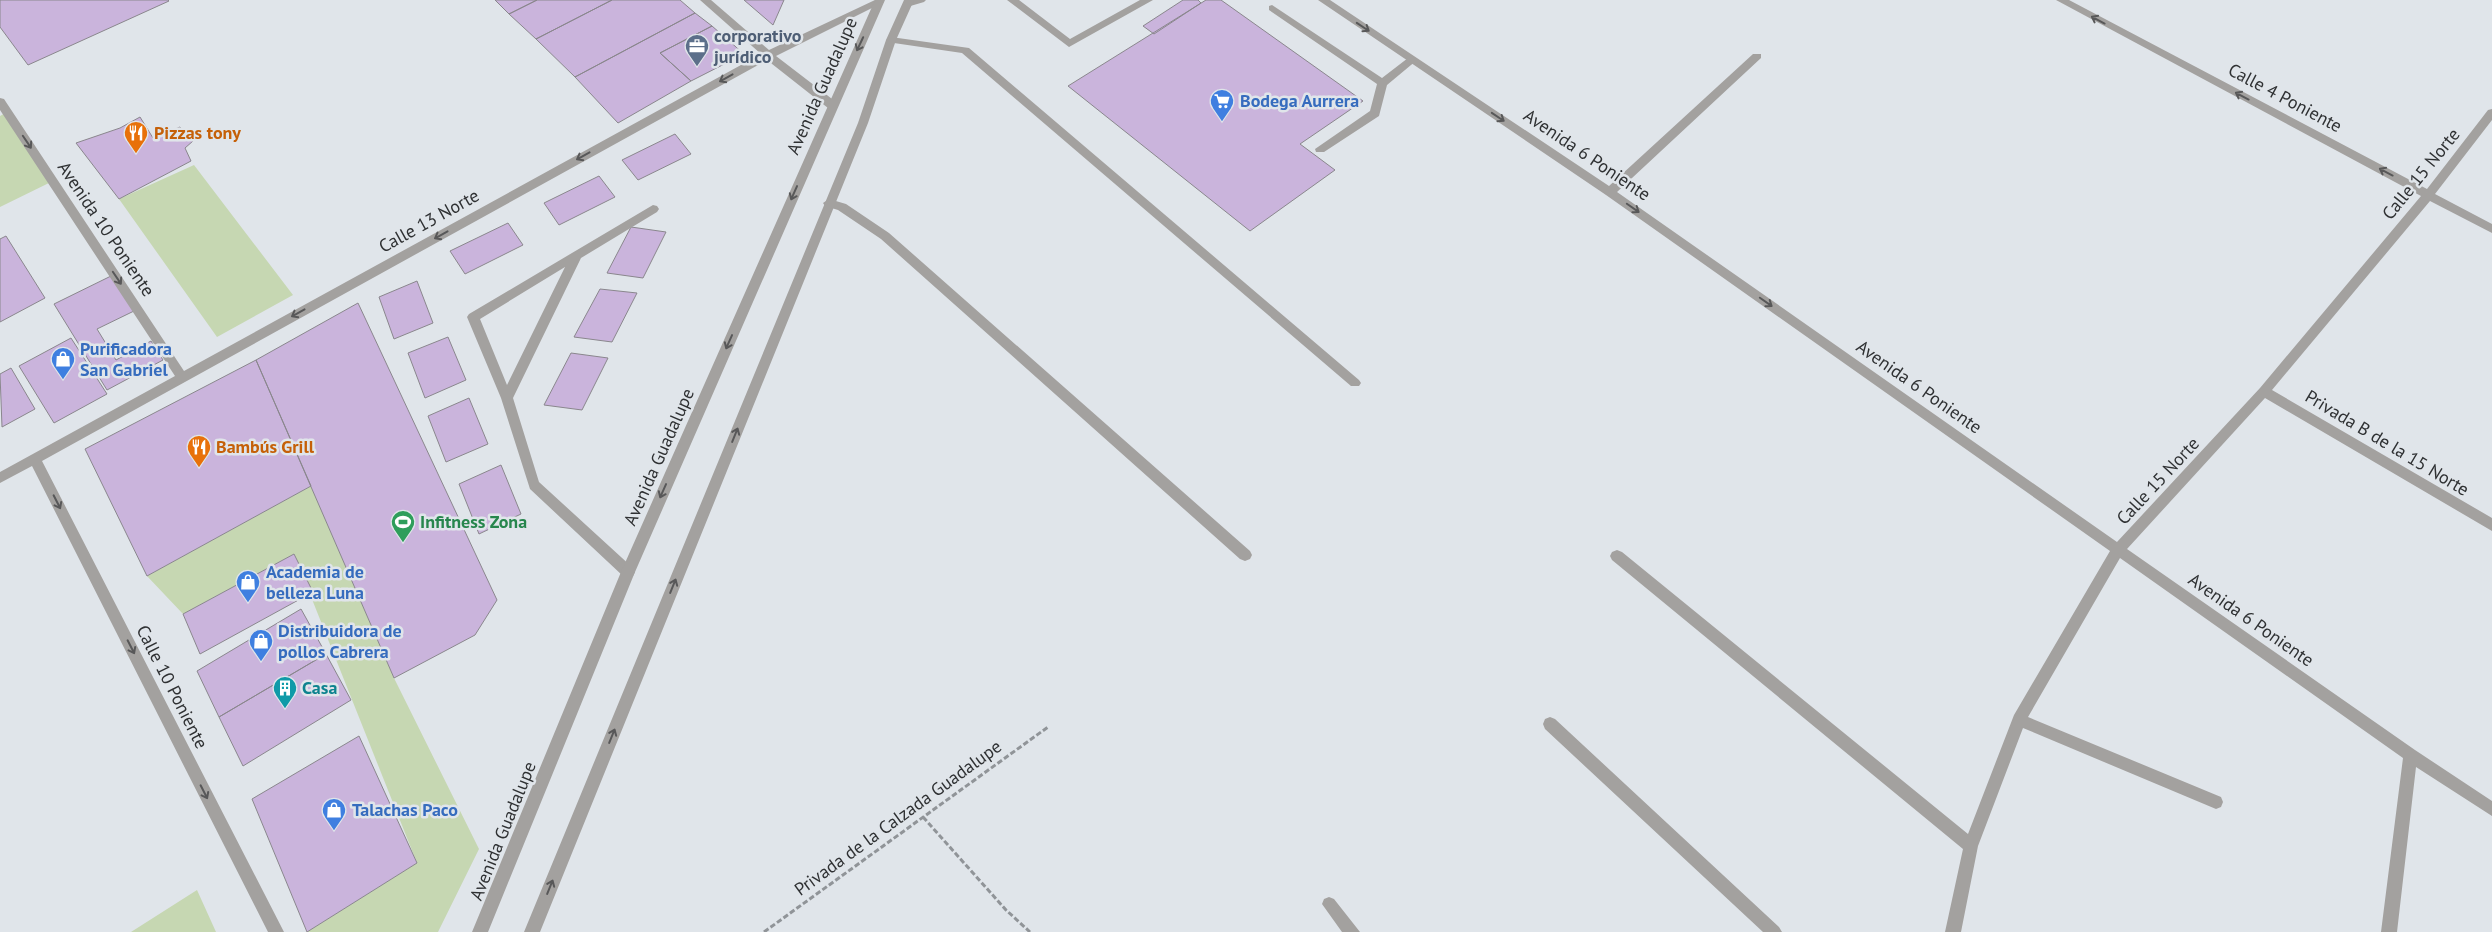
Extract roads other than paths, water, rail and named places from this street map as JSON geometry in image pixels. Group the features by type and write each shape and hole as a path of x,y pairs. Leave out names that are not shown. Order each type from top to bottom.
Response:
{"street":[{"path":"705,0 768,55 832,105"},
{"path":"532,932 863,122 891,40 908,2 921,0"},
{"path":"1012,0 1069,44 1148,0"},
{"name":"Avenida 6 Poniente","path":"1323,0 1610,192 2410,755 2492,809"},
{"name":"Calle 4 Poniente","path":"2061,0 2492,229"},
{"name":"Calle 13 Norte","path":"0,478 182,376 768,55 880,1"},
{"name":"Avenida Guadalupe","path":"480,932 628,572 832,105 880,1"},
{"path":"1272,8 1382,82"},
{"path":"891,40 965,50 1355,383"},
{"path":"1610,192 1757,56"},
{"path":"1320,149 1375,113 1382,82 1412,60"},
{"name":"Avenida 10 Poniente","path":"0,102 182,376"},
{"name":"Calle 15 Norte","path":"1953,932 1971,846 2019,720 2118,550 2264,391 2429,194 2492,113"},
{"path":"829,203 842,208 885,236 1245,555"},
{"path":"628,572 534,484 507,398 473,316 653,209"},
{"path":"507,398 577,254"},
{"name":"Privada B de la 15 Norte","path":"2264,391 2492,525"},
{"name":"Calle 10 Poniente","path":"35,459 276,932"},
{"path":"1617,556 1971,846"},
{"path":"2019,720 2216,802"},
{"path":"1550,724 1774,932"},
{"path":"2389,932 2410,755"},
{"path":"1329,904 1352,932"}],"place":[{"name":"corporativo jurídico","path":"697,67"},
{"name":"Bodega Aurrera","path":"1222,122"},
{"name":"Pizzas tony","path":"136,154"},
{"name":"Purificadora San Gabriel","path":"63,380"},
{"name":"Bambús Grill","path":"199,468"},
{"name":"Infitness Zona","path":"403,543"},
{"name":"Academia de belleza Luna","path":"248,603"},
{"name":"Distribuidora de pollos Cabrera","path":"261,662"},
{"name":"Casa","path":"285,709"},
{"name":"Talachas Paco","path":"334,831"}]}
